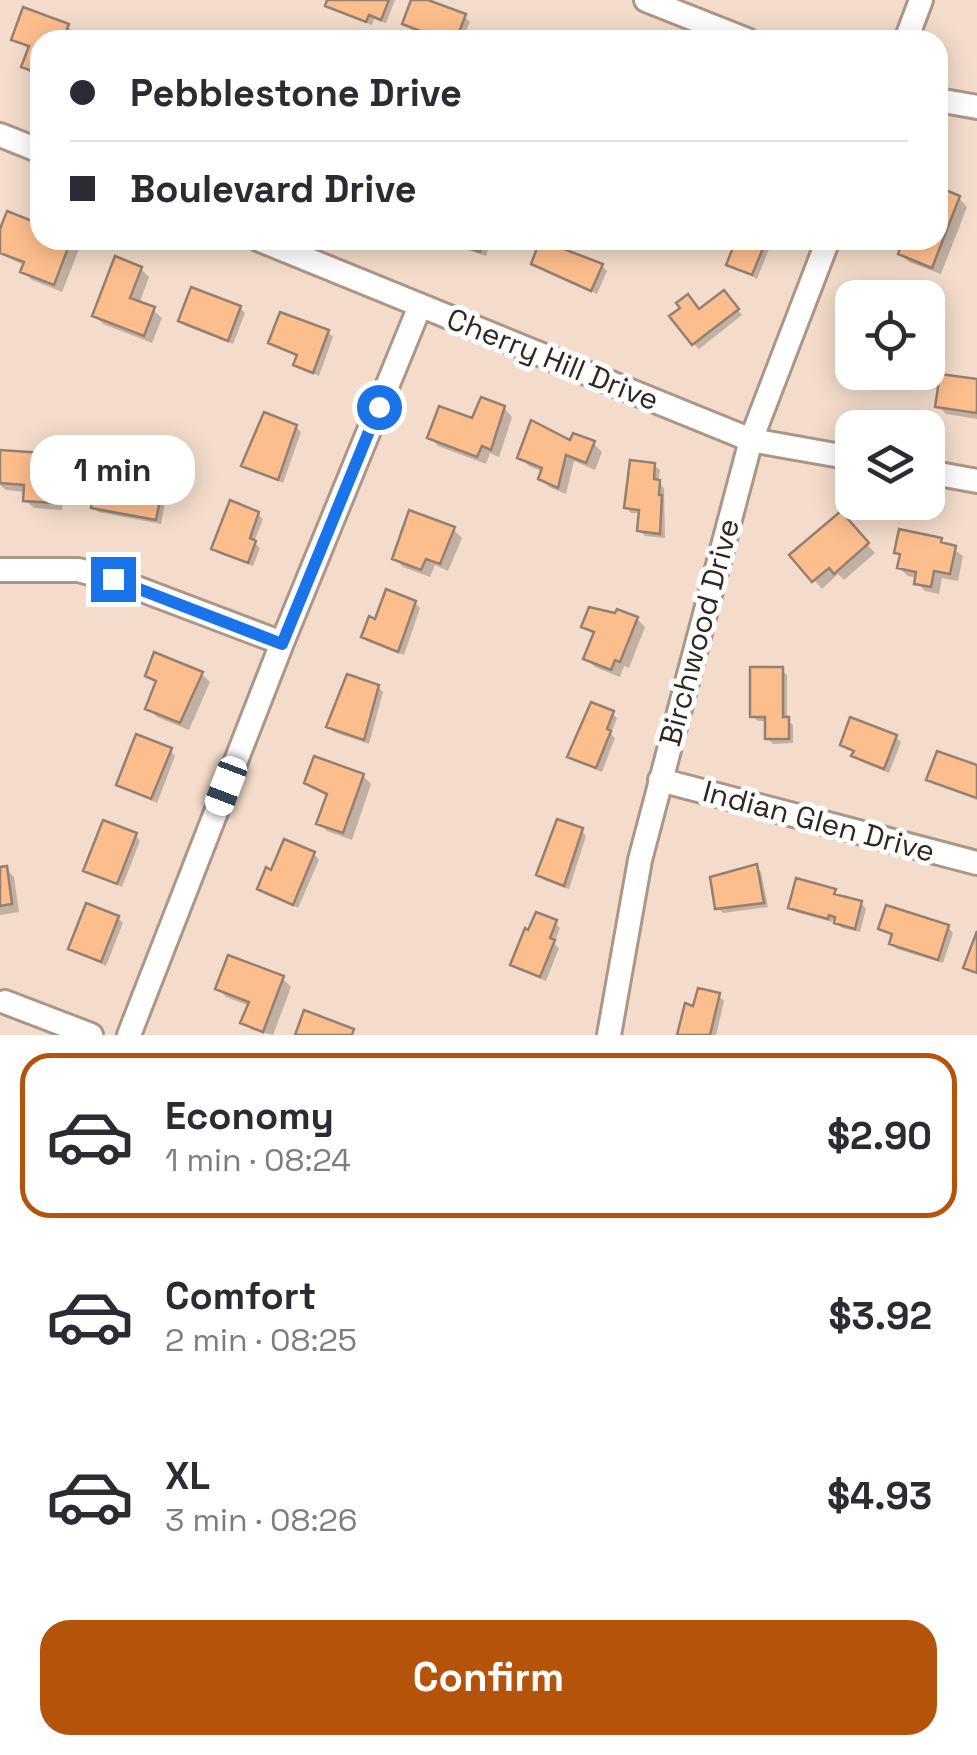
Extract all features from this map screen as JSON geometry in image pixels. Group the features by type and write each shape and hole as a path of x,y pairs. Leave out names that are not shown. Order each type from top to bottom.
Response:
{"street":[{"path":"646,0 722,30"},
{"path":"910,30 921,0"},
{"path":"948,102 977,107"},
{"path":"0,134 30,147"},
{"name":"Cherry Hill Drive","path":"284,250 751,440 835,455"},
{"name":"Birchwood Drive","path":"609,1035 634,889 660,780 751,440 824,250"},
{"path":"128,1035 420,306"},
{"path":"945,475 977,482"},
{"path":"0,570 78,570 113,579 282,644"},
{"name":"Indian Glen Drive","path":"660,780 977,862"},
{"path":"5,1002 91,1035"}],"building":[{"path":"327,0 389,0 381,20 369,15 366,22 325,6"},
{"path":"411,0 428,0 466,14 460,30 418,30 402,24"},
{"path":"23,7 69,24 67,30 30,30 30,70 21,67 29,46 11,40"},
{"path":"948,191 960,196 948,227"},
{"path":"7,211 30,220 30,250 67,250 54,285 20,272 24,262 0,253 0,229"},
{"path":"536,250 566,250 603,264 591,291 531,264"},
{"path":"732,250 762,250 752,275 726,265"},
{"path":"899,250 939,250 932,268 898,254"},
{"path":"115,256 142,267 130,298 155,307 144,336 92,316"},
{"path":"191,287 241,306 228,341 178,321"},
{"path":"724,290 739,309 692,345 669,316 680,308 676,303 688,294 699,309"},
{"path":"280,312 329,330 313,373 293,365 297,355 268,343"},
{"path":"945,375 977,379 977,413 935,407 938,390 945,390"},
{"path":"481,397 505,406 491,450 482,446 477,457 427,438 439,406 472,418"},
{"path":"264,412 297,425 278,480 241,466"},
{"path":"531,420 570,440 573,433 595,441 586,463 566,455 558,488 538,479 542,468 517,458"},
{"path":"0,450 58,454 54,503 23,501 24,485 0,483"},
{"path":"630,460 655,463 654,479 660,480 662,495 660,534 637,531 639,510 624,508"},
{"path":"96,477 162,490 156,520 91,508"},
{"path":"230,500 259,512 250,538 256,541 248,563 211,549"},
{"path":"409,510 455,527 440,564 426,559 421,570 392,559"},
{"path":"835,516 835,520 849,520 869,543 834,574 829,568 812,582 789,555"},
{"path":"899,529 942,538 941,542 956,546 950,574 934,571 931,587 914,584 916,572 897,568 900,554 894,553"},
{"path":"386,589 416,601 398,652 361,637 369,616 375,619"},
{"path":"589,607 615,613 617,609 638,617 620,662 615,660 611,670 583,659 594,632 581,627"},
{"path":"154,652 203,672 180,723 145,709 156,681 145,676"},
{"path":"750,667 783,667 783,717 789,717 789,739 765,739 765,717 750,717"},
{"path":"347,674 379,685 364,740 326,727"},
{"path":"591,702 614,711 607,729 611,731 596,768 567,757"},
{"path":"850,717 897,735 884,769 851,756 854,751 840,745"},
{"path":"136,734 172,748 151,799 116,785"},
{"path":"937,751 977,765 977,798 926,780"},
{"path":"314,756 364,774 343,833 316,824 327,794 304,783"},
{"path":"557,819 583,828 564,886 536,875"},
{"path":"103,820 137,833 117,884 83,871"},
{"path":"284,839 315,852 293,905 257,889 266,867 271,870"},
{"path":"757,864 764,903 715,909 710,877"},
{"path":"7,866 12,904 0,906 0,867"},
{"path":"796,878 862,901 855,929 834,923 835,917 829,915 828,919 788,908"},
{"path":"86,903 119,916 101,962 68,949"},
{"path":"886,905 949,925 938,960 889,944 892,934 878,929"},
{"path":"536,912 557,920 550,938 555,940 540,977 510,965"},
{"path":"977,931 977,973 963,968"},
{"path":"228,955 284,976 263,1032 240,1023 249,1002 215,989"},
{"path":"698,988 720,993 710,1035 677,1035 685,1003 693,1006"},
{"path":"304,1010 354,1029 352,1035 295,1035"}],"route":[{"path":"113,579 282,644 379,407"}]}
